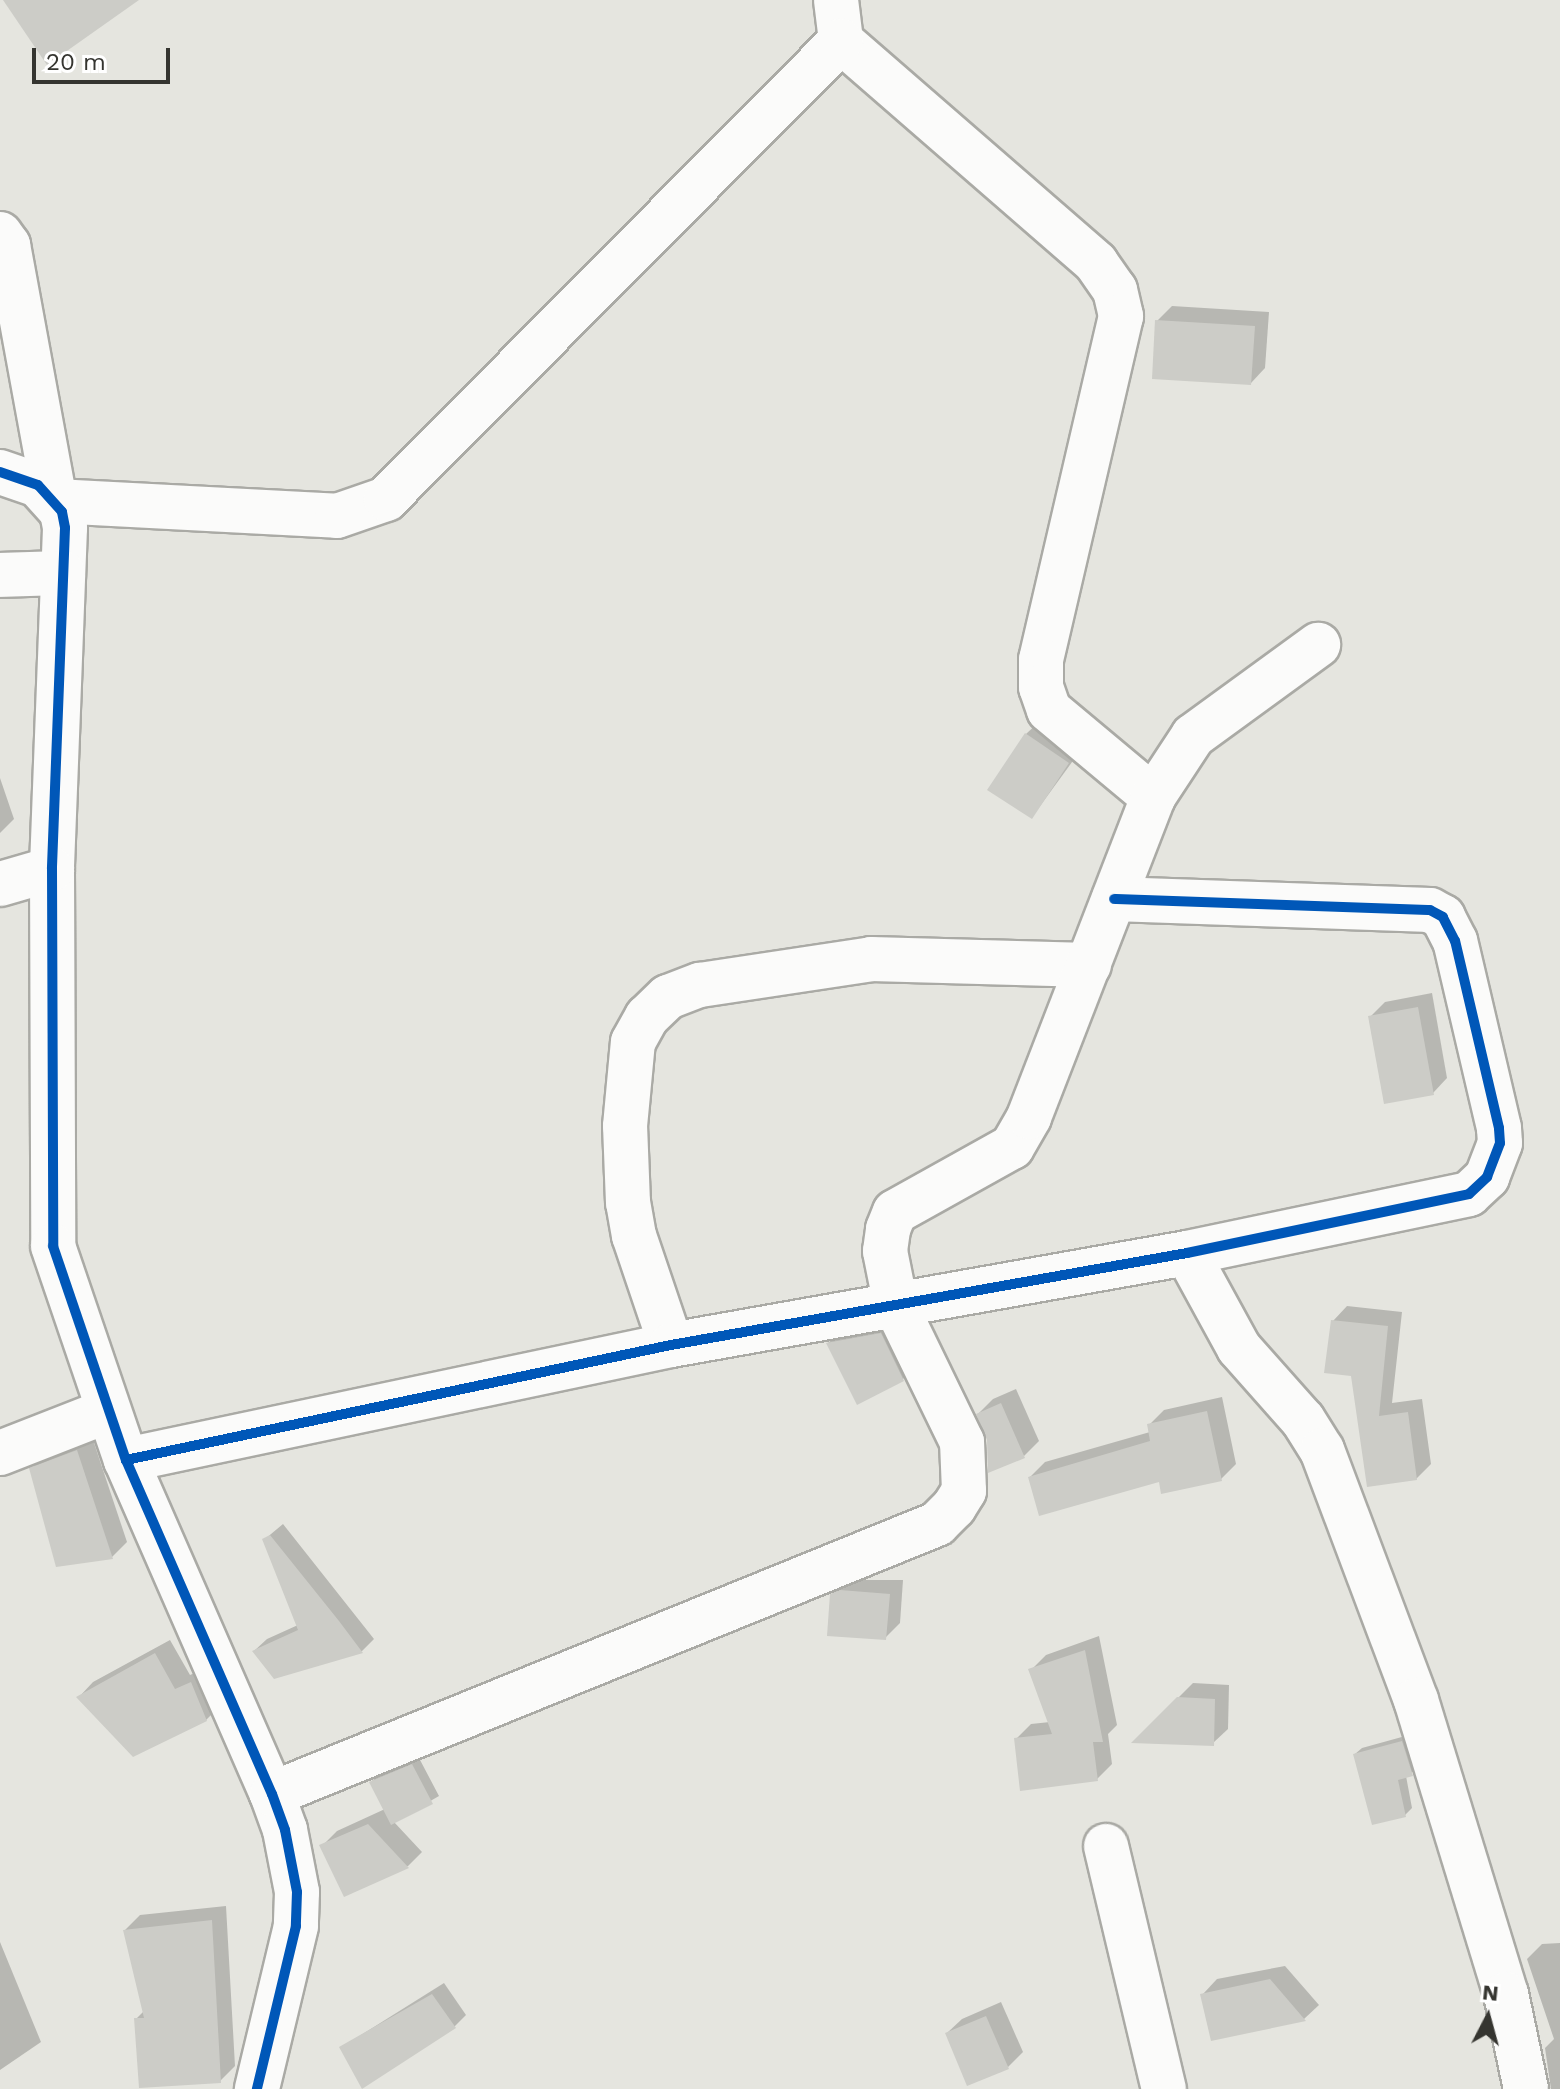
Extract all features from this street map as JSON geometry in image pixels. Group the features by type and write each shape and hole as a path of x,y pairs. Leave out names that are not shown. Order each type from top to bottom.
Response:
{"street":[{"path":"0,472 38,485 55,501 337,516 386,499 838,20 1096,263 1115,290 1121,316 1041,660 1041,687 1049,710 1153,797"},
{"path":"0,234 8,245 55,501 65,528 52,869 53,1246 126,1460 272,1794 294,1877 296,1926 257,2089"},
{"path":"0,575 63,573"},
{"path":"272,1794 937,1524 964,1491 962,1442 896,1306 885,1251 895,1212 1012,1147 1029,1117 1153,797 1193,736 1318,645"},
{"path":"0,884 52,869"},
{"path":"126,1460 671,1345 1187,1253 1469,1194 1493,1164 1499,1128 1455,941 1443,917 1430,910 1114,899"},
{"path":"671,1345 632,1225 625,1126 633,1042 647,1017 668,997 700,985 871,959 1089,965"},
{"path":"1187,1253 1239,1348 1322,1450 1416,1700 1506,1994 1526,2089"},
{"path":"0,1453 108,1411"},
{"path":"1106,1846 1162,2088"}],"building":[{"path":"3,0 139,0 47,65"},
{"path":"1155,320 1255,326 1251,385 1152,379"},
{"path":"1025,733 1069,763 1032,819 987,790"},
{"path":"1418,1007 1434,1095 1384,1104 1368,1016"},
{"path":"1331,1320 1388,1326 1379,1416 1408,1412 1417,1480 1367,1487 1351,1376 1324,1373"},
{"path":"881,1333 904,1381 857,1405 826,1343"},
{"path":"1001,1403 1025,1458 988,1473 987,1440 976,1414"},
{"path":"1207,1411 1222,1481 1161,1494 1159,1482 1039,1516 1028,1477 1150,1441 1147,1424"},
{"path":"77,1450 113,1559 56,1567 29,1468"},
{"path":"270,1535 363,1653 274,1679 252,1651 298,1630 262,1539"},
{"path":"840,1590 890,1594 886,1640 827,1636 830,1594"},
{"path":"1085,1650 1103,1742 1093,1742 1098,1781 1020,1791 1014,1738 1052,1734 1028,1669"},
{"path":"155,1653 175,1689 191,1682 207,1721 133,1757 76,1697"},
{"path":"1177,1697 1215,1699 1214,1746 1131,1743"},
{"path":"1402,1741 1413,1776 1398,1780 1406,1817 1372,1825 1353,1754"},
{"path":"412,1764 433,1804 391,1825 369,1782"},
{"path":"368,1824 409,1868 344,1897 319,1845"},
{"path":"212,1920 221,2083 139,2088 134,2018 144,2018 123,1930"},
{"path":"1270,1979 1306,2021 1211,2041 1200,1994"},
{"path":"432,1994 456,2028 362,2089 339,2047"},
{"path":"986,2016 1009,2069 967,2086 945,2033"}],"cycle path":[{"path":"0,472 38,485 62,512 65,528 52,869 53,1246 126,1460 272,1794 285,1830 297,1892 296,1926 257,2089"},
{"path":"126,1460 671,1345 1187,1253 1469,1194 1487,1177 1500,1143 1499,1128 1455,941 1443,917 1430,910 1114,899"}]}
